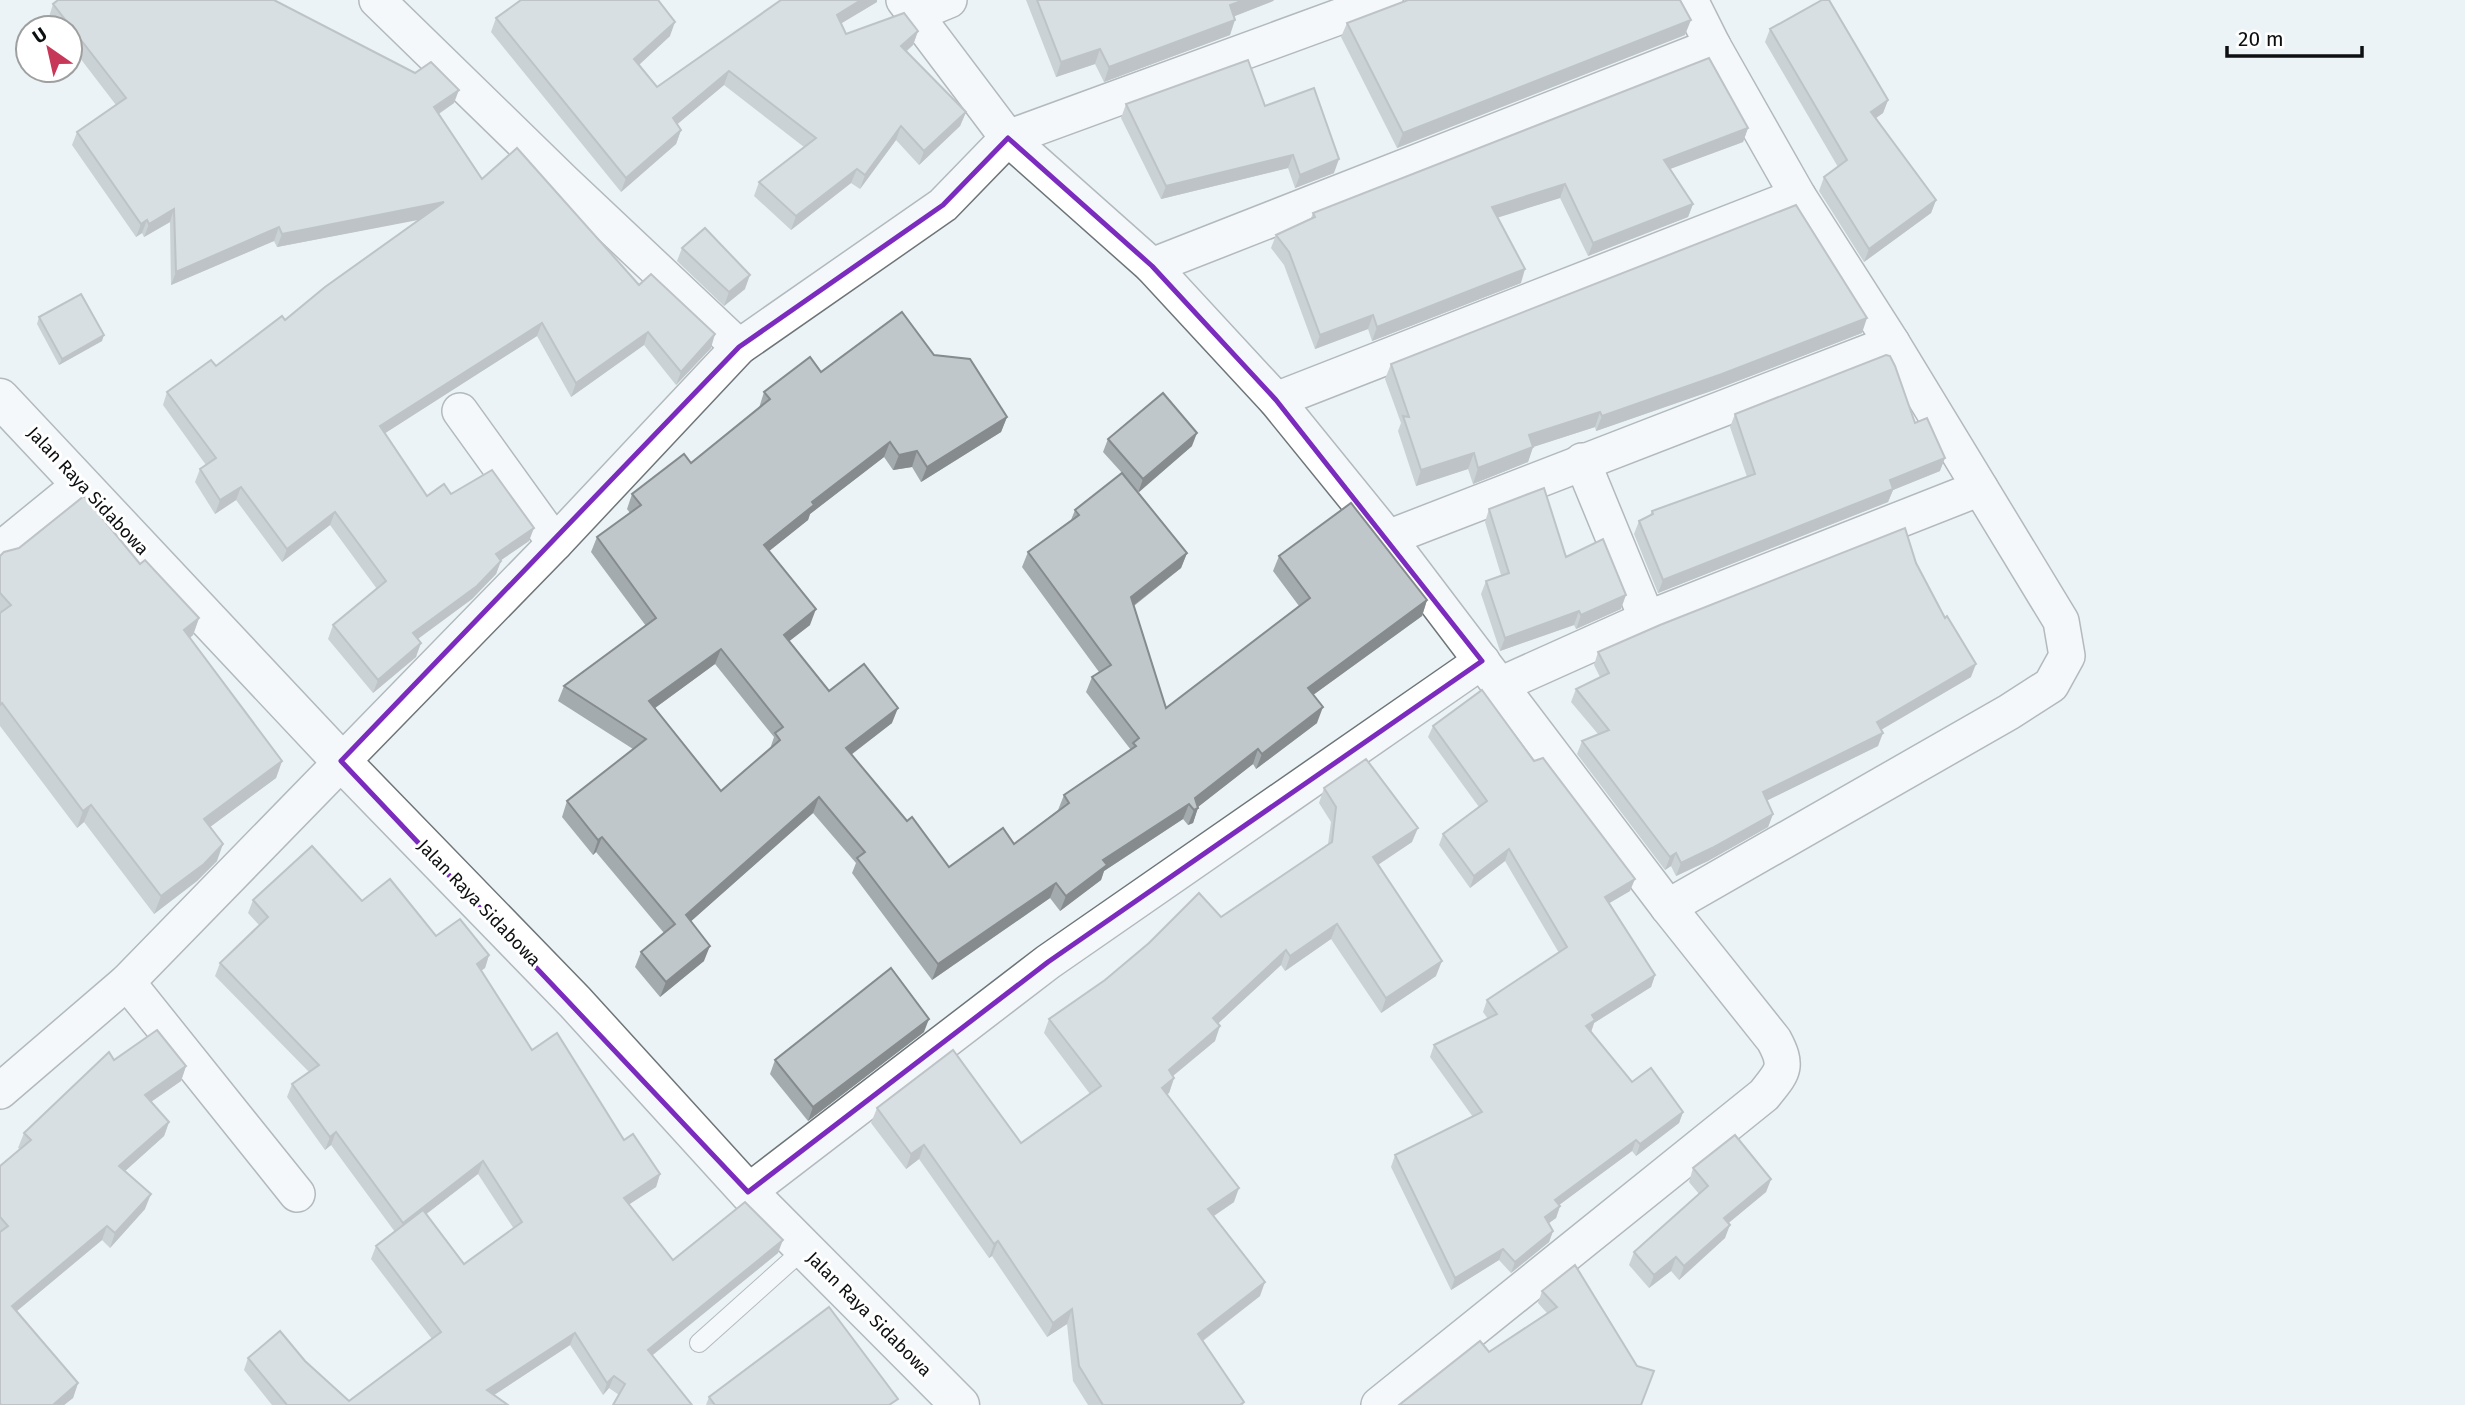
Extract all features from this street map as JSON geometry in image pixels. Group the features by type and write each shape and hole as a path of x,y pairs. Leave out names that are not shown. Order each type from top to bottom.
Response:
{"highway":[{"name":"Jalan Raya Sidabowa","path":"0,398 341,761 575,1002 748,1192 960,1405"}],"street":[{"path":"377,0 739,347"},
{"path":"949,0 909,7 1008,138 1152,266 1276,400 1388,538 1668,907 1774,1040 1783,1057 1782,1072 1764,1095 1379,1405"},
{"path":"0,1091 127,982 555,543 739,347 943,205 1008,138 1385,0"},
{"path":"1668,907 2009,712 2051,685 2067,656 2061,621 1892,343 1798,196 1690,0"},
{"path":"1152,266 1713,46"},
{"path":"1276,400 1798,196"},
{"path":"1388,538 1892,343"},
{"path":"460,411 555,543"},
{"path":"1582,461 1647,619"},
{"path":"0,550 81,484"},
{"path":"748,1192 1048,962 1491,673 1647,619 1980,488"},
{"path":"127,982 297,1194"}],"lane":[{"path":"699,1343 804,1249"}],"highlighted area":[{"path":"1008,138 1152,266 1276,400 1482,661 1048,962 748,1192 341,761 739,347 943,205"}],"building":[{"path":"58,0 274,0 415,73 431,62 459,90 434,107 482,179 517,148 639,285 651,274 715,334 681,372 648,332 576,383 542,323 380,426 427,496 444,484 451,494 492,470 534,528 496,554 501,561 477,586 413,633 421,643 378,680 333,625 386,581 335,512 287,549 241,487 220,500 200,469 216,458 167,392 211,360 216,366 282,316 285,320 325,287 444,202 282,234 279,227 176,272 174,209 149,224 147,220 141,224 77,132 126,98 84,44 84,14 61,14 53,4"},
{"path":"521,0 658,0 675,22 634,59 657,87 781,0 861,0 837,15 846,34 904,13 918,31 901,46 966,112 924,151 901,126 865,175 857,169 796,216 759,182 816,138 729,71 673,118 681,130 626,178 496,18"},
{"path":"1037,0 1244,0 1230,5 1235,20 1109,67 1100,49 1061,62"},
{"path":"1408,0 1680,0 1691,20 1403,133 1347,23"},
{"path":"1822,0 1829,0 1888,100 1871,112 1936,200 1869,249 1824,177 1847,160 1770,29"},
{"path":"1709,58 1748,128 1664,160 1693,204 1593,243 1565,184 1492,207 1525,269 1377,327 1373,315 1320,335 1289,252 1276,235 1315,217 1313,213"},
{"path":"1248,60 1265,106 1314,88 1339,159 1300,175 1293,155 1166,186 1126,104"},
{"path":"1796,205 1867,318 1722,374 1602,416 1600,412 1529,435 1533,447 1478,468 1474,453 1421,470 1403,416 1409,417 1391,364"},
{"path":"705,228 750,275 729,292 682,248"},
{"path":"81,294 104,335 62,359 39,317"},
{"path":"902,312 934,355 970,359 1007,417 927,467 917,451 899,455 890,442 812,502 814,505 764,545 816,609 784,635 829,691 864,664 898,708 846,748 907,821 912,817 949,867 1003,828 1014,844 1069,803 1064,795 1136,746 1133,743 1139,738 1092,677 1111,665 1028,552 1079,515 1075,510 1122,473 1187,553 1131,597 1166,708 1310,598 1279,556 1351,503 1427,600 1308,688 1323,707 1262,754 1258,749 1195,798 1198,808 1194,810 1189,804 1103,860 1107,865 1066,896 1056,883 938,964 857,858 865,852 819,797 686,915 710,946 666,982 641,952 675,924 602,837 598,840 567,801 646,739 564,686 656,618 597,537 641,505 632,494 684,454 691,463 770,399 764,392 810,357 821,372","holes":["721,649 783,727 775,733 780,740 721,791 649,701"]},
{"path":"1886,355 1890,356 1895,366 1915,423 1927,418 1945,458 1890,480 1893,489 1663,580 1639,521 1653,514 1652,511 1755,474 1735,414"},
{"path":"1163,393 1197,433 1143,479 1108,439"},
{"path":"1544,488 1566,557 1603,539 1626,595 1581,615 1579,611 1505,638 1486,581 1509,573 1489,509"},
{"path":"84,496 140,564 145,560 199,618 184,630 282,761 204,819 223,844 204,864 161,896 91,805 83,811 2,703 0,705 0,613 11,605 0,593 0,556 4,552 19,548"},
{"path":"1905,528 1916,563 1945,618 1947,616 1976,664 1877,722 1883,733 1763,792 1773,814 1681,863 1676,853 1670,857 1582,741 1609,730 1576,689 1609,673 1598,652"},
{"path":"1482,690 1534,761 1543,758 1635,879 1605,897 1655,975 1592,1015 1595,1020 1586,1026 1632,1082 1651,1068 1683,1112 1640,1144 1636,1140 1555,1200 1560,1206 1545,1217 1553,1231 1515,1262 1503,1249 1455,1278 1395,1155 1482,1112 1434,1045 1497,1014 1487,1000 1567,947 1509,849 1474,876 1443,834 1487,801 1433,726"},
{"path":"1366,759 1418,828 1373,857 1442,961 1386,998 1337,924 1290,956 1286,950 1213,1018 1220,1026 1169,1070 1174,1078 1162,1088 1239,1188 1208,1209 1265,1282 1198,1334 1244,1402 1240,1405 1103,1405 1079,1366 1072,1309 1053,1323 998,1241 994,1244 924,1145 911,1154 877,1108 953,1050 1021,1143 1101,1086 1049,1019 1105,980 1149,943 1199,893 1221,917 1332,842 1336,807 1324,788"},
{"path":"312,846 362,901 390,879 436,936 460,919 489,955 477,964 532,1050 557,1033 624,1140 633,1134 660,1174 624,1198 673,1260 745,1202 783,1240 648,1350 692,1405 613,1405 625,1384 614,1376 607,1383 575,1333 487,1390 508,1405 287,1405 248,1358 280,1331 305,1361 349,1401 441,1332 376,1246 423,1210 464,1264 522,1222 483,1161 403,1223 336,1132 330,1137 292,1084 319,1065 220,963 268,917 253,900"},
{"path":"891,968 929,1019 813,1107 775,1060"},
{"path":"157,1030 186,1066 145,1095 169,1122 119,1166 151,1194 115,1233 107,1226 12,1306 78,1383 53,1405 1,1405 0,1232 8,1226 0,1217 0,1166 31,1140 24,1133 109,1052 114,1060"},
{"path":"1735,1135 1771,1179 1724,1218 1730,1225 1684,1266 1676,1257 1654,1275 1634,1252 1708,1186 1693,1168"},
{"path":"1575,1265 1637,1366 1654,1371 1641,1405 1399,1405 1480,1341 1489,1352 1557,1307 1542,1291"},
{"path":"829,1307 898,1399 889,1405 715,1405 709,1397"}]}
